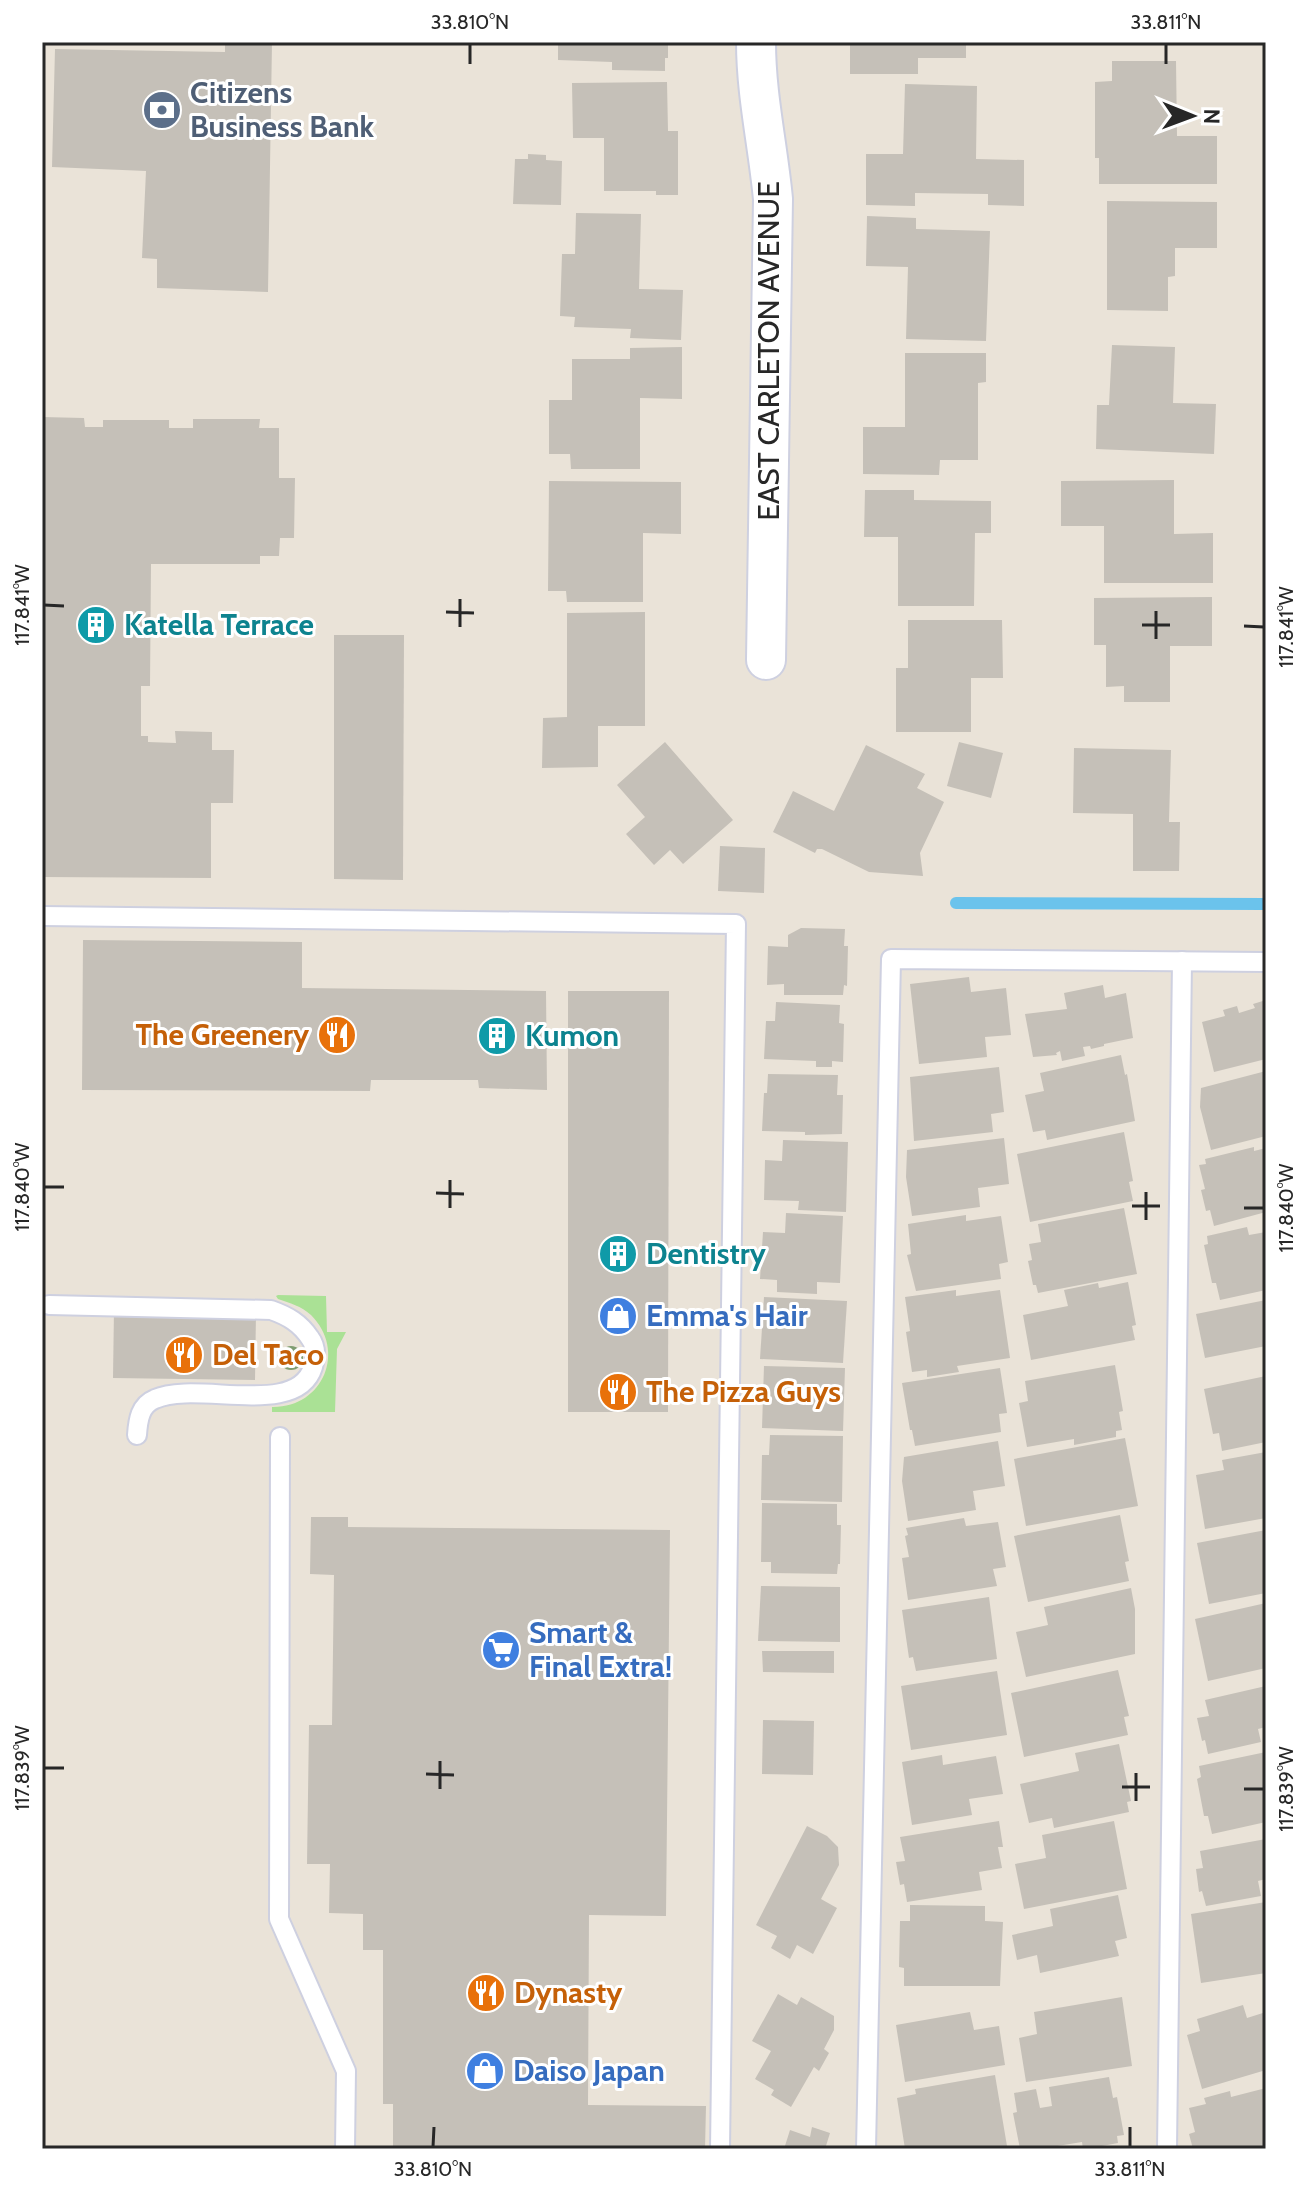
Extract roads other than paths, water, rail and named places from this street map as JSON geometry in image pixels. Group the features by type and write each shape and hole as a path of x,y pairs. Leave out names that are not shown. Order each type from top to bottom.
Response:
{"street":[{"name":"EAST CARLETON AVENUE","path":"756,42 759,102 768,146 773,199 766,660"}],"lane":[{"path":"42,916 736,924 720,2149"},
{"path":"866,2149 891,959 1266,962"},
{"path":"1167,2149 1182,961"},
{"path":"49,1305 271,1310 288,1316 302,1326 313,1342 316,1360 310,1377 302,1386 276,1394 192,1394 155,1398 144,1407 138,1419 137,1435"},
{"path":"280,1437 279,1919 346,2071 345,2149"}],"waterway":[{"path":"956,903 1266,904"}],"place":[{"name":"Citizens Business Bank","path":"162,110"},
{"name":"Katella Terrace","path":"96,625"},
{"name":"The Greenery","path":"337,1035"},
{"name":"Kumon","path":"497,1036"},
{"name":"Dentistry","path":"618,1254"},
{"name":"Emma's Hair","path":"618,1316"},
{"name":"Del Taco","path":"184,1355"},
{"name":"The Pizza Guys","path":"618,1392"},
{"name":"Smart & Final Extra!","path":"501,1650"},
{"name":"Dynasty","path":"486,1993"},
{"name":"Daiso Japan","path":"485,2071"}]}
